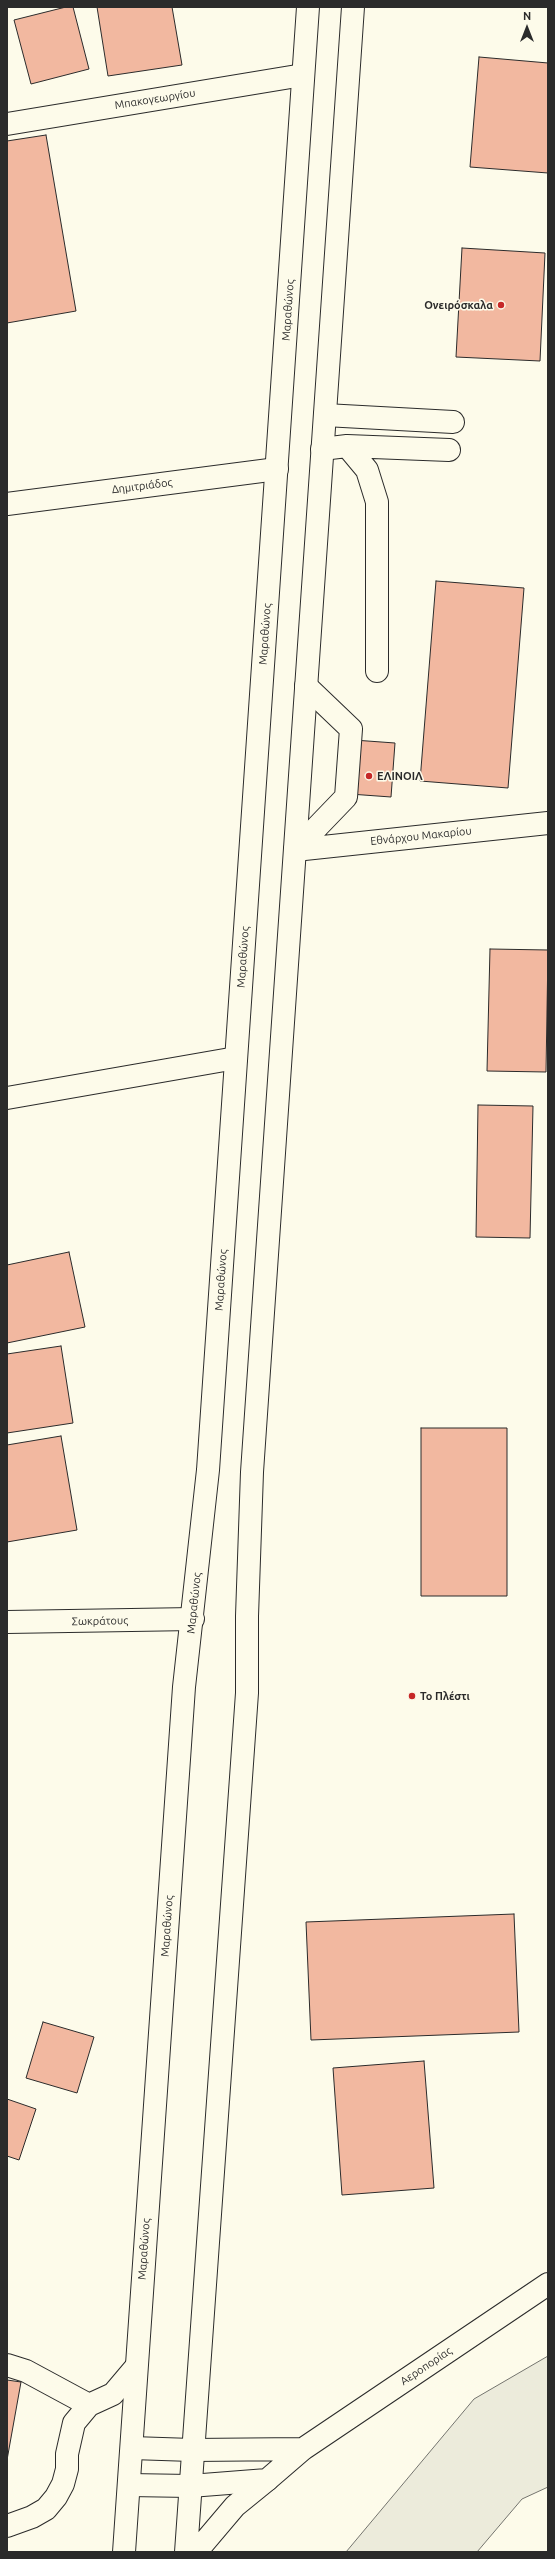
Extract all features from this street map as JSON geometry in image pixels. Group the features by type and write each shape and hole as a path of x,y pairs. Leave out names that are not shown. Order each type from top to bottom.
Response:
{"main road":[{"name":"Μαραθώνος","path":"124,2552 132,2448 135,2368 184,1688 193,1619 208,1470 308,7"},
{"path":"186,2552 192,2450 247,1693 247,1616 252,1472 352,7"},
{"name":"Μπακογεωργίου","path":"7,124 304,75"},
{"path":"325,415 453,422"},
{"path":"322,449 347,446 449,450"},
{"path":"347,446 367,470 377,502 377,671"},
{"name":"Δημιτριάδος","path":"7,504 277,469"},
{"path":"295,850 346,797 349,759 351,729 306,686"},
{"name":"Εθνάρχου Μακαρίου","path":"295,850 548,822"},
{"path":"7,1098 236,1058"},
{"name":"Σωκράτους","path":"7,1622 193,1619"},
{"name":"Αεροπορίας","path":"196,2552 234,2506 304,2448 548,2284"},
{"path":"7,2365 26,2371 89,2405"},
{"path":"7,2526 32,2517 46,2509 56,2497 63,2484 67,2469 67,2454 74,2423 89,2405 113,2394 135,2368"},
{"path":"132,2448 192,2450 304,2448"},
{"path":"129,2485 190,2486 267,2480"}],"shaded area":[{"path":"548,2356 548,2487 522,2499 477,2552 346,2552 474,2399"}],"building":[{"path":"66,7 73,7 89,69 31,84 14,20"},
{"path":"97,7 172,7 182,65 108,76"},
{"path":"479,57 548,63 548,173 470,167"},
{"path":"46,135 76,311 7,323 7,141"},
{"name":"Ονειρόσκαλα","path":"462,248 545,253 540,361 456,357"},
{"path":"436,581 524,588 508,788 420,781"},
{"path":"340,739 395,743 391,797 336,793"},
{"path":"490,949 548,950 546,1072 487,1071"},
{"path":"478,1105 533,1106 530,1238 476,1237"},
{"path":"69,1252 85,1327 7,1343 7,1265"},
{"path":"61,1346 73,1423 7,1433 7,1354"},
{"path":"421,1428 507,1428 507,1596 421,1596"},
{"path":"61,1436 77,1530 7,1542 7,1445"},
{"path":"514,1914 519,2032 311,2040 306,1922"},
{"path":"43,2022 94,2037 77,2093 26,2078"},
{"path":"424,2061 434,2188 342,2195 333,2068"},
{"path":"7,2099 36,2109 19,2160 7,2156"},
{"path":"7,2380 21,2382 7,2460"}],"place":[{"name":"Ονειρόσκαλα","path":"501,305"},
{"name":"ΕΛΙΝΟΙΛ","path":"369,776"},
{"name":"Το Πλέστι","path":"412,1696"}]}
